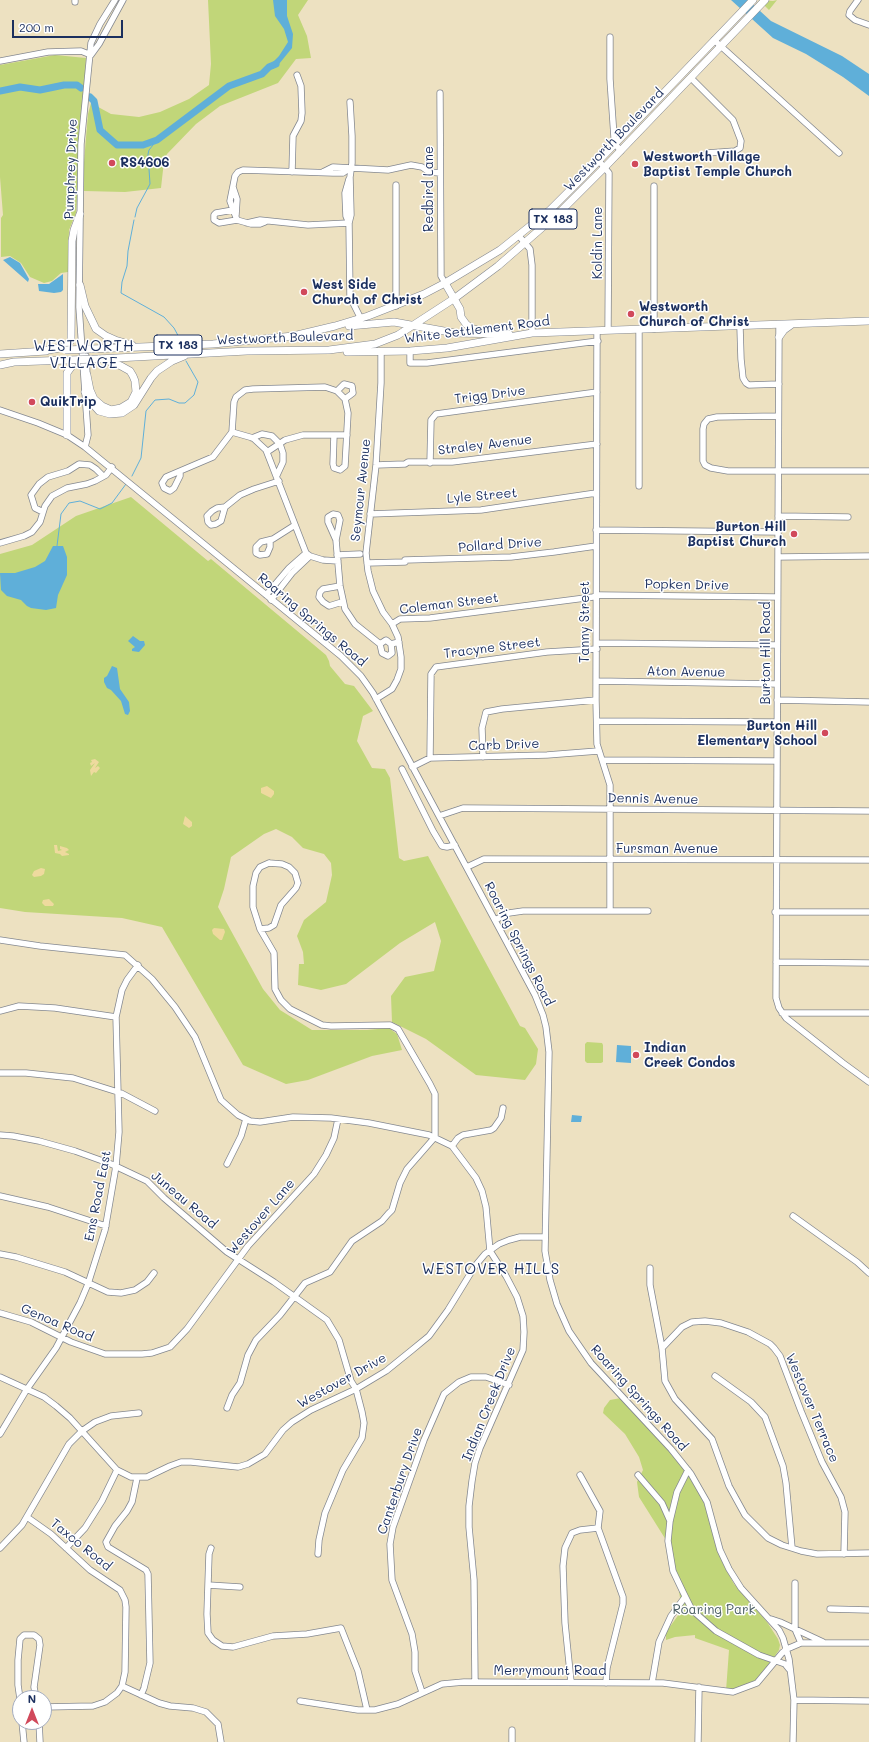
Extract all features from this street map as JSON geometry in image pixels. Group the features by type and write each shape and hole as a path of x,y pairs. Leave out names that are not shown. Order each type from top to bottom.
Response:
{"main road":[{"name":"Westworth Boulevard","path":"1,353 213,344 266,340 293,336 361,319 396,306 445,283 467,272 519,236 554,206 753,0"},
{"name":"Westworth Boulevard","path":"70,363 101,359 191,354 329,350 375,344 398,335 470,288 526,244 606,167 765,0"},
{"path":"42,351 66,347 71,340 72,241 74,230 80,214"},
{"path":"445,283 455,298 466,324 471,328 491,333"},
{"path":"80,284 85,306 96,329 115,340 144,347"},
{"path":"460,309 464,296 470,288"},
{"path":"335,326 394,322 455,333 522,334"},
{"name":"White Settlement Road","path":"329,350 381,352 447,348 532,333 869,322"},
{"path":"779,337 784,330 791,325"},
{"path":"266,340 267,351"},
{"path":"213,344 213,353"},
{"path":"14,352 14,362"},
{"path":"85,392 99,411 110,414 122,413 134,405 151,378 158,371 172,361 191,354"},
{"path":"88,375 90,390 94,399 102,406 111,410 122,408 131,402 136,392 133,376 121,366 101,359"},
{"path":"0,365 14,362 70,363 68,373 67,435"}],"street":[{"name":"Pumphrey Drive","path":"80,284 81,144 92,38 115,0"},
{"path":"91,55 122,0"},
{"path":"91,55 120,8 122,0"},
{"path":"858,0 850,10 849,15 855,20 869,25"},
{"path":"610,37 610,79 615,144 621,151"},
{"path":"714,40 839,153"},
{"path":"0,61 48,52 81,51 91,55"},
{"path":"292,172 293,136 302,113 301,86 297,75"},
{"path":"691,78 733,120 740,137 740,148 735,151 707,153"},
{"name":"Redbird Lane","path":"440,93 441,276 445,283"},
{"path":"350,102 352,130 352,163 350,168 351,215 349,223 350,297 361,319"},
{"path":"599,161 606,167"},
{"path":"349,223 308,225 277,221 265,222 257,225 247,223 235,215 230,201 235,176 238,172 243,170 343,173 350,168 388,170 411,165 422,166 429,172 440,173"},
{"name":"Koldin Lane","path":"606,167 609,173 608,330"},
{"path":"396,185 396,306"},
{"path":"654,186 654,329"},
{"path":"519,236 530,249 532,264 532,333"},
{"path":"80,284 88,375"},
{"path":"80,284 79,307 88,435 85,447"},
{"name":"Burton Hill Road","path":"779,325 776,998 782,1013 794,1025 869,1082"},
{"path":"740,327 743,378 746,383 749,385 778,384"},
{"path":"639,330 639,486"},
{"name":"Tanny Street","path":"597,331 596,721 598,751 603,760 610,784 610,911"},
{"path":"410,351 410,363 598,341"},
{"name":"Seymour Avenue","path":"381,352 381,384 376,465 366,546 369,580 383,612 392,624"},
{"path":"337,392 344,384 352,386 353,393 345,399"},
{"path":"180,472 213,457 232,432 234,402 236,397 245,390 274,387 325,387 337,392 345,399 348,413 345,466 340,470 334,468 333,464 334,436"},
{"name":"Trigg Drive","path":"430,463 431,420 436,414 597,392"},
{"name":"Roaring Springs Road","path":"0,410 67,435 85,447 112,467 345,660 365,680 535,995 546,1027 549,1052 545,1237 547,1265 557,1304 569,1331 591,1363 671,1449 698,1484 707,1502 720,1550 729,1569 736,1581 771,1619 779,1630 787,1649 794,1700 793,1742"},
{"path":"778,416 717,416 708,419 704,424 703,429 703,461 705,465 711,468 728,471 869,470"},
{"path":"232,432 252,438 267,452 295,525 308,554 323,560 360,554"},
{"path":"225,507 240,495 278,478 283,462 283,452 280,444 272,436 262,434 252,438"},
{"path":"267,452 285,440 304,435 347,435"},
{"name":"Straley Avenue","path":"376,465 405,464 408,462 452,462 597,444"},
{"path":"43,512 34,508 31,495 39,484 48,477 68,471 75,465 84,464 96,468 103,476"},
{"path":"0,543 32,532 40,522 48,501 67,488 88,484 103,476 112,467"},
{"name":"Lyle Street","path":"370,514 481,510 596,493"},
{"path":"778,516 848,517"},
{"path":"270,540 295,525"},
{"path":"596,530 778,532"},
{"path":"336,540 342,602 350,618 380,644 382,653 388,656 392,653 391,644 386,640 380,644"},
{"name":"Pollard Drive","path":"367,563 511,557 596,546"},
{"path":"266,595 289,568 308,554"},
{"path":"271,600 308,554"},
{"path":"778,557 869,556"},
{"path":"340,586 323,589 320,592 319,597 329,606 342,602"},
{"name":"Popken Drive","path":"596,596 777,597"},
{"name":"Coleman Street","path":"376,699 392,689 397,680 400,669 399,642 392,624 405,618 430,618 596,596"},
{"path":"391,644 399,642"},
{"name":"Tracyne Street","path":"430,758 431,674 436,667 597,646 777,645"},
{"name":"Aton Avenue","path":"596,682 777,684"},
{"path":"483,757 482,728 486,712 502,709 596,700"},
{"path":"777,700 869,702"},
{"path":"596,721 777,722"},
{"name":"Carb Drive","path":"412,767 430,758 547,755 598,751"},
{"path":"603,760 776,761"},
{"path":"402,769 442,846 447,847 455,845"},
{"name":"Dennis Avenue","path":"439,816 463,808 869,811"},
{"name":"Fursman Avenue","path":"467,867 484,859 869,860"},
{"path":"227,1408 232,1395 240,1383 250,1349 256,1340 280,1315 305,1283 330,1272 352,1241 382,1221 392,1210 400,1183 407,1169 435,1137 434,1094 430,1084 398,1029 390,1024 331,1026 322,1024 290,1009 281,1000 275,989 274,953 260,929 253,907 253,886 256,873 260,867 265,864 282,864 289,867 295,873 298,879 296,888 281,905 274,924 269,928 260,929"},
{"path":"495,920 509,913 520,911 648,911"},
{"path":"776,912 869,912"},
{"name":"Indian Creek Drive","path":"0,940 40,946 125,954 138,965 166,995 195,1038 221,1100 232,1111 246,1119 260,1122 293,1117 338,1119 402,1129 435,1137 452,1146 476,1178 482,1191 486,1207 490,1251 514,1290 523,1316 524,1332 523,1350 509,1385 480,1448 475,1463 469,1506 469,1527 474,1580 475,1682"},
{"path":"776,962 869,963"},
{"name":"Ems Road East","path":"0,1434 62,1337 88,1284 106,1226 120,1132 116,1017 122,990 138,965"},
{"path":"0,1011 19,1006 55,1008 116,1017"},
{"path":"782,1013 869,1013"},
{"path":"0,1072 64,1076 99,1085 118,1092 155,1111"},
{"path":"452,1146 458,1138 463,1135 491,1130 500,1121 503,1108"},
{"path":"227,1164 239,1142 246,1119"},
{"name":"Westover Lane","path":"191,1325 248,1246 314,1174 326,1155 334,1138 338,1119"},
{"name":"Juneau Road","path":"0,1135 39,1141 75,1151 116,1166 147,1181 164,1198 227,1252 294,1296 327,1320 340,1340 351,1381 356,1389 364,1423 362,1438 343,1470 325,1513 319,1540 318,1554"},
{"path":"0,1196 48,1207 106,1226"},
{"path":"793,1216 857,1262 869,1273"},
{"name":"Westover Drive","path":"137,1478 147,1477 181,1462 238,1467 248,1464 265,1454 283,1430 292,1422 311,1410 356,1389 386,1371 429,1336 448,1310 475,1266 499,1244 520,1237 545,1237"},
{"path":"0,1254 16,1257 65,1272 108,1292 128,1292 142,1287 154,1273"},
{"path":"650,1268 650,1285 662,1348 665,1381 674,1399 712,1439 729,1486 745,1515 756,1528 768,1538 792,1548 809,1553 869,1553"},
{"name":"Genoa Road","path":"0,1313 31,1322 89,1349 105,1354 152,1353 170,1347 191,1325"},
{"name":"Westover Terrace","path":"662,1348 682,1327 692,1322 705,1321 720,1323 748,1332 770,1344 774,1348 780,1356 819,1455 841,1497 845,1512 844,1554"},
{"path":"715,1376 751,1402 765,1418 783,1466 792,1548"},
{"path":"0,1377 28,1389 56,1406 82,1431 117,1470 131,1477 137,1478 132,1502 106,1542 108,1547 146,1570 148,1574 150,1663 141,1695"},
{"name":"Canterbury Drive","path":"422,1692 415,1671 415,1652 412,1634 392,1580 390,1557 391,1533 424,1440 444,1394 459,1382 471,1377 486,1377 509,1385"},
{"path":"0,1548 27,1517 69,1444 82,1431 95,1422 111,1416 140,1413"},
{"path":"66,1548 85,1528 102,1501 117,1470"},
{"path":"688,1470 677,1492 670,1521 668,1541 673,1571 685,1597 692,1610 716,1631 744,1648 775,1662 785,1664 790,1671"},
{"path":"580,1474 600,1511 598,1528 623,1597 624,1604 607,1668 606,1682"},
{"path":"638,1475 662,1503 670,1521"},
{"name":"Taxco Road","path":"27,1517 51,1534 90,1570 114,1584 123,1596 126,1608 125,1672 122,1686"},
{"path":"571,1682 565,1623 563,1566 565,1548 569,1536 572,1534 580,1530 598,1528"},
{"path":"210,1548 208,1632 213,1640 222,1646 233,1648 272,1636 313,1634 341,1628 358,1671 367,1710"},
{"path":"795,1583 795,1629 801,1643"},
{"path":"208,1585 240,1587"},
{"path":"652,1683 659,1642 671,1616 685,1597"},
{"path":"830,1609 869,1610"},
{"path":"771,1619 824,1642"},
{"path":"19,1690 18,1660 20,1639 24,1635 34,1635 39,1639 40,1645 35,1690"},
{"path":"787,1649 801,1643 869,1643"},
{"name":"Merrymount Road","path":"300,1701 367,1710 391,1707 442,1684 475,1682 652,1683 699,1687 728,1692 741,1690 757,1683 787,1649"},
{"path":"52,1707 94,1706 110,1699 122,1686 148,1700 170,1706 200,1709 212,1716 220,1728 221,1742"},
{"path":"698,1742 699,1687"},
{"path":"794,1700 869,1701"},
{"path":"23,1730 24,1742"},
{"path":"39,1730 40,1742"},
{"path":"512,1730 512,1742"}],"green space":[{"path":"208,0 308,0 298,15 307,36 311,58 296,59 278,83 220,106 196,124 167,154 164,161 161,188 125,192 84,191 84,162 88,114 91,103 111,114 139,117 160,112 189,99 209,85 211,64"},
{"path":"759,0 773,1 777,0 769,10"},
{"path":"55,55 86,58 76,213 69,230 68,272 61,273 52,281 44,283 30,277 21,263 10,256 1,257 1,218 3,215 0,177 0,65"},
{"path":"131,497 208,561 211,559 326,655 330,666 345,684 354,686 373,711 363,716 357,741 372,768 385,769 390,778 399,858 404,861 428,856 520,1026 525,1028 538,1049 536,1064 525,1080 476,1075 426,1039 392,1022 391,996 405,977 434,971 441,941 435,922 400,943 346,984 321,990 298,985 299,964 304,964 303,952 297,936 304,920 326,902 332,875 331,863 324,854 303,848 292,837 276,829 264,834 231,857 224,889 218,907 263,989 280,1010 312,1030 367,1030 389,1028 397,1034 402,1050 372,1056 308,1080 286,1084 243,1065 162,927 122,918 25,912 0,908 0,554 32,545 76,516"},
{"path":"587,1042 602,1043 603,1062 587,1063 585,1061 585,1044"},
{"name":"Roaring Park","path":"621,1398 676,1458 697,1488 707,1510 721,1559 728,1573 734,1584 767,1622 778,1639 780,1645 779,1650 768,1666 751,1685 726,1691 729,1650 695,1638 695,1635 675,1637 666,1640 666,1632 682,1610 678,1585 666,1540 639,1497 637,1482 643,1470 639,1457 625,1434 603,1413 604,1408 610,1400"}],"sand":[{"path":"95,759 99,762 95,768 98,766 100,768 91,776 90,770 95,763 91,766 90,763 92,762 91,760"},
{"path":"267,786 274,791 271,798 261,793 261,788"},
{"path":"185,816 192,822 192,826 189,828 183,824"},
{"path":"54,845 57,845 58,851 62,850 60,849 60,846 67,848 69,850 65,852 69,855 62,856 55,853"},
{"path":"41,868 45,869 44,874 34,877 32,875 34,871"},
{"path":"49,899 54,904 53,906 45,906 42,903 43,900"},
{"path":"214,928 224,929 225,932 222,940 213,934 212,930"}],"water":[{"path":"273,0 287,0 287,16 293,34 292,48 279,64 273,69 268,69 288,42 284,29 275,16"},
{"path":"731,0 748,0 771,21 842,56 869,74 869,96 843,77 806,54 773,38"},
{"path":"10,257 20,263 29,279 28,282 3,260"},
{"path":"63,274 63,290 61,292 54,293 39,291 38,284 49,284"},
{"path":"53,546 63,546 67,557 67,575 58,595 56,608 46,610 31,608 21,600 7,596 1,590 0,573 15,573 35,567 45,561"},
{"path":"133,636 140,641 144,641 145,645 139,652 132,651 135,647 128,641"},
{"path":"112,666 117,668 120,689 129,702 130,711 128,715 125,714 121,701 111,690 107,688 104,682 104,678 107,676"},
{"path":"617,1045 631,1046 631,1063 616,1062"},
{"path":"572,1115 582,1116 581,1122 571,1122"}],"waterway":[{"path":"90,97 94,101 100,130 117,145 143,145 157,140 229,86 262,74 269,67 276,64"},
{"path":"0,91 20,87 40,90 64,85 77,85 81,88"},
{"path":"135,217 137,208 150,184 148,154 149,150 157,140"},
{"path":"134,220 121,293 164,317 174,328 181,341"},
{"path":"132,476 141,458 146,411 155,400 169,399 179,403 185,403 194,395 198,382 186,361"},
{"path":"57,546 61,514 69,503 80,501 100,509 112,503 126,484"}],"place":[{"name":"RS4606","path":"112,163"},
{"name":"Westworth Village Baptist Temple Church","path":"635,164"},
{"name":"West Side Church of Christ","path":"304,292"},
{"name":"Westworth Church of Christ","path":"631,314"},
{"name":"QuikTrip","path":"32,402"},
{"name":"Burton Hill Baptist Church","path":"794,534"},
{"name":"Burton Hill Elementary School","path":"825,733"},
{"name":"Indian Creek Condos","path":"636,1055"}],"district":[{"name":"WESTWORTH VILLAGE","path":"84,354"},
{"name":"WESTOVER HILLS","path":"491,1269"}]}
